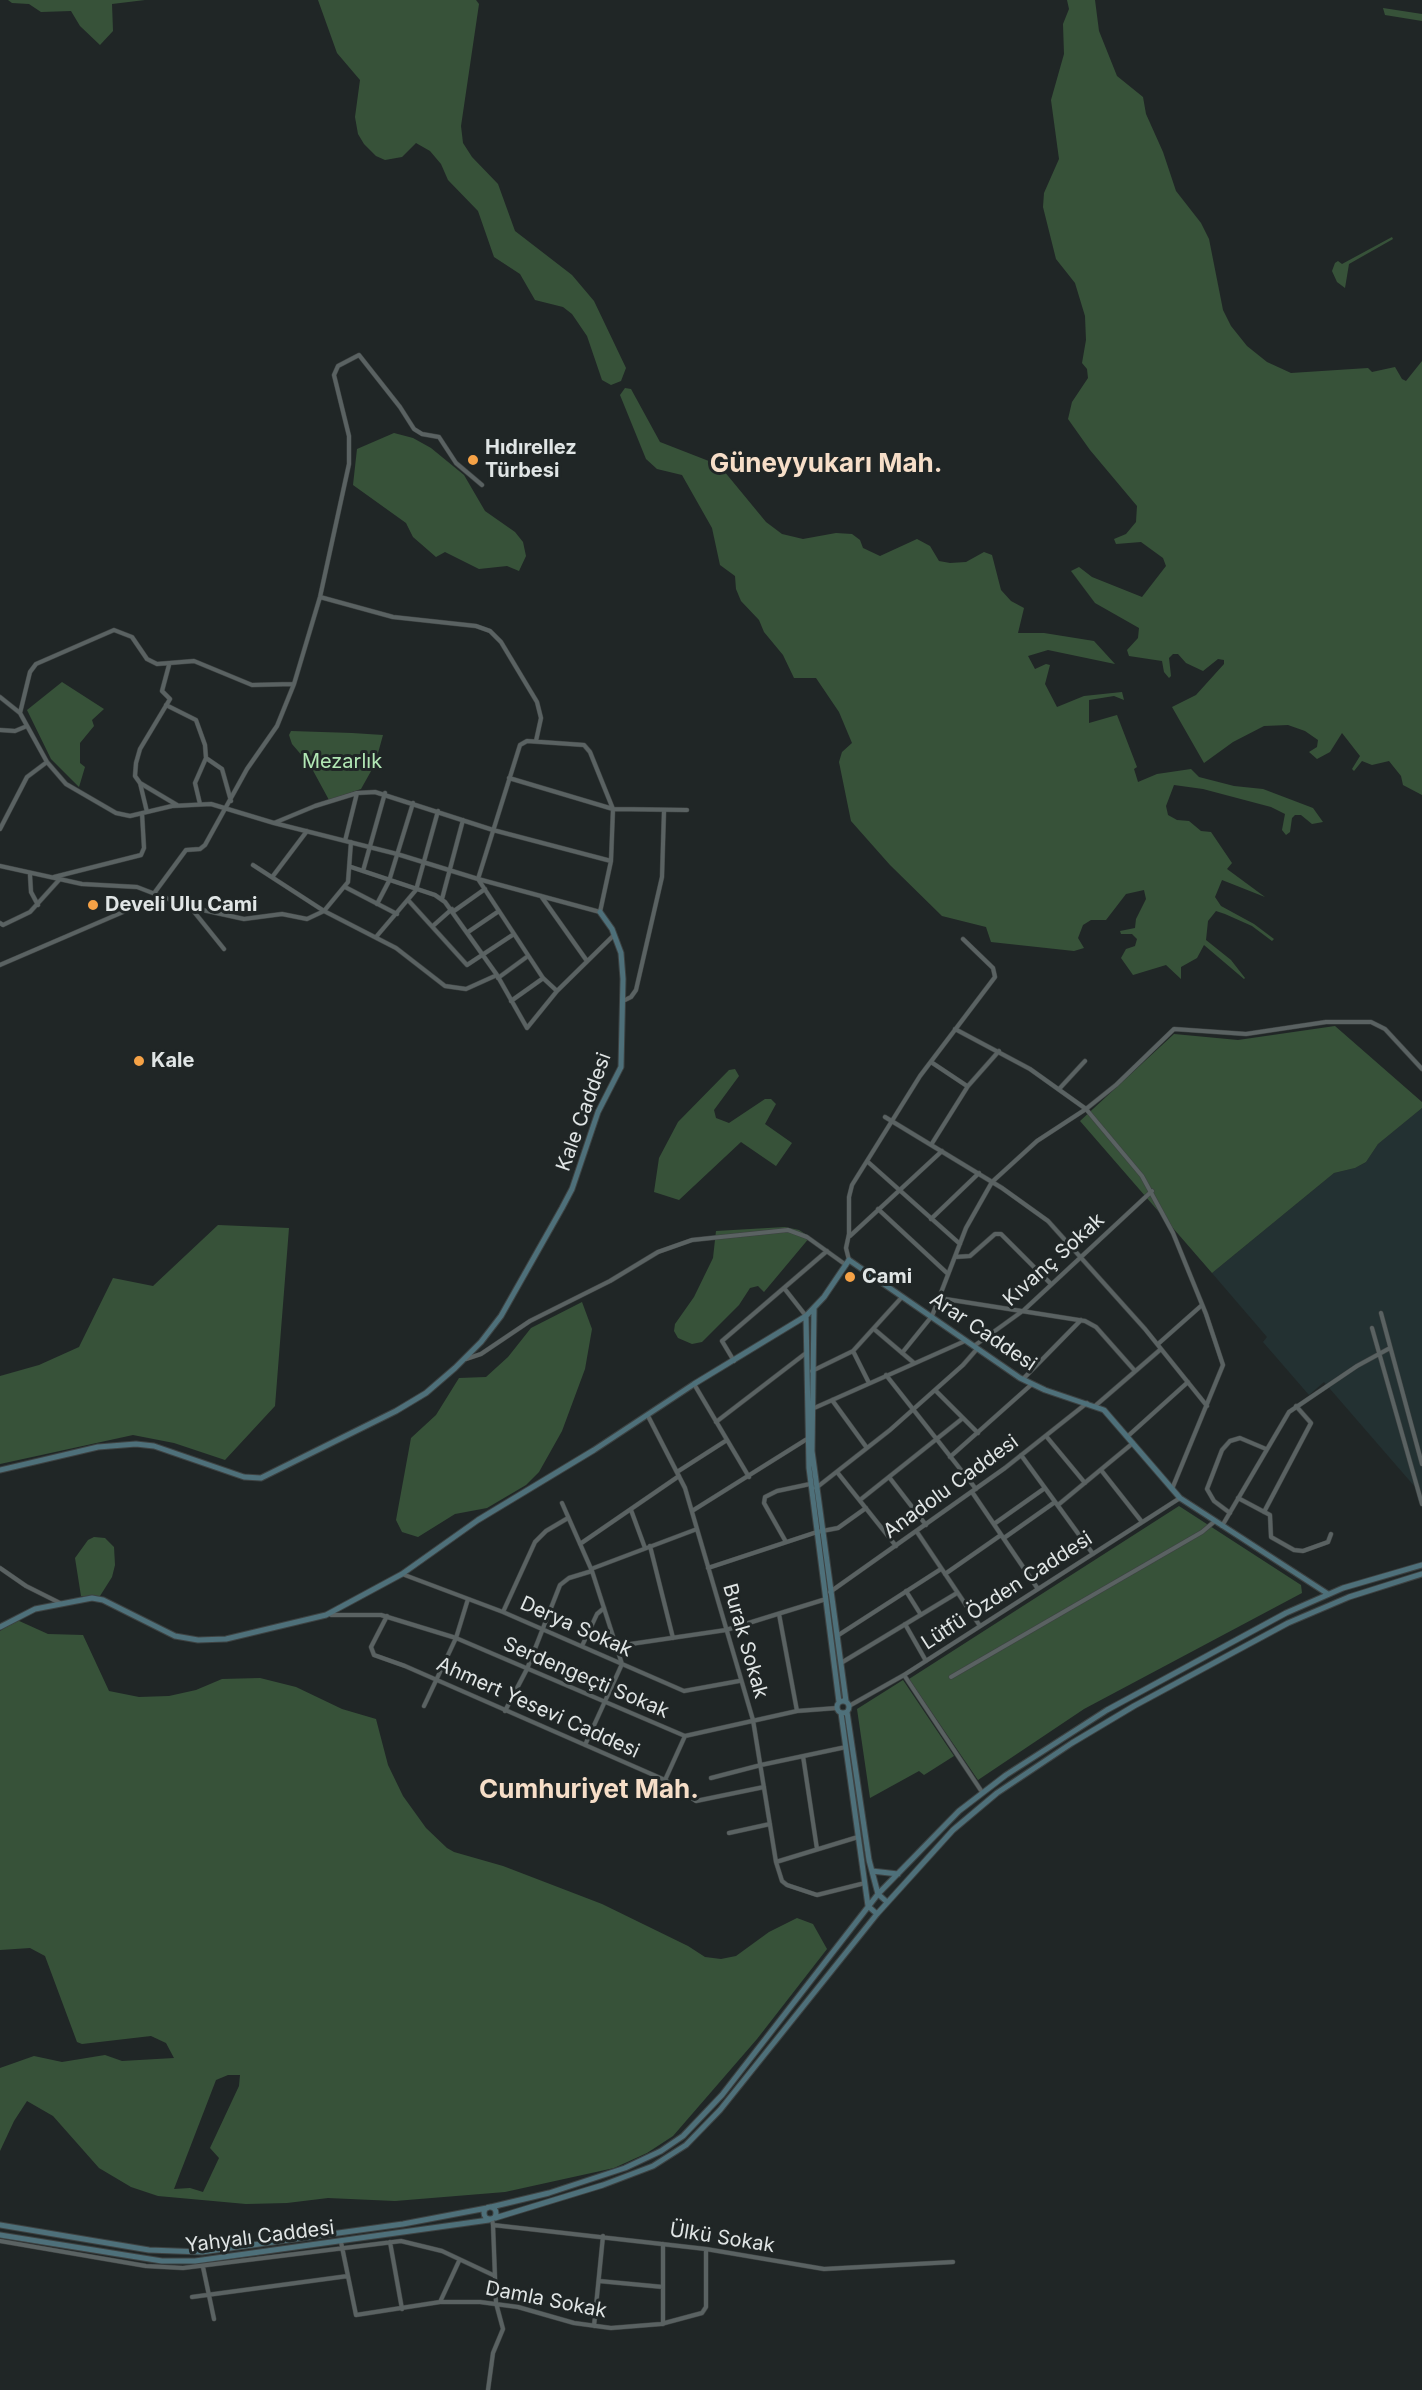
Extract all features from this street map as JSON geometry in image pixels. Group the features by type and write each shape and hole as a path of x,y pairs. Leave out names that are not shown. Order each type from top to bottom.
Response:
{"street":[{"path":"155,892 186,850 200,849 205,845 248,769 277,726 295,684 320,597 349,464 349,436 334,375 340,364 359,355 400,407 414,429 422,434 437,436 456,463 482,485"},
{"path":"320,597 393,617 476,626 490,631 501,642 535,697 541,718 536,741"},
{"path":"20,714 33,666 111,631 120,631 132,637 152,662 169,664 199,662 252,685 295,684"},
{"path":"50,878 141,855 144,850 144,812 140,783 135,774 138,753 170,699 162,691 169,664"},
{"path":"0,697 20,714 47,762 66,784 112,812 125,815 177,805 200,804 227,809 397,854 478,879 600,912 611,861 613,809 586,746 536,741 527,741 520,745 478,879"},
{"path":"166,705 196,720 205,745 206,758 195,783 200,804"},
{"path":"0,730 12,731 27,726"},
{"path":"206,758 214,761 222,769 231,801"},
{"path":"0,829 27,777 47,762"},
{"path":"509,778 613,809 687,810"},
{"path":"140,783 177,805"},
{"path":"274,823 357,793 385,793 493,830 611,861"},
{"path":"0,866 82,884 129,886 155,892 189,907 249,919 282,914 310,919 324,911 345,887 349,878 348,842 357,793"},
{"path":"363,871 385,793"},
{"path":"377,904 389,881 413,802"},
{"path":"376,937 416,891 438,811"},
{"path":"623,1001 631,997 636,990 662,877 664,811"},
{"path":"442,899 464,820"},
{"path":"273,876 307,831"},
{"path":"254,865 324,911 406,954 449,988 470,988 498,976 528,956"},
{"path":"350,867 442,899 453,910 498,976 527,1028 557,992 615,935"},
{"path":"30,874 31,892 38,905"},
{"path":"478,879 543,978 557,992"},
{"path":"0,923 3,925 38,905 59,880"},
{"path":"345,887 396,914"},
{"path":"434,926 485,889"},
{"path":"541,896 587,961"},
{"path":"0,965 137,906 167,898"},
{"path":"408,900 467,965 484,956 514,934"},
{"path":"189,907 224,949"},
{"path":"468,932 499,911"},
{"name":"Kale Caddesi","path":"0,1470 98,1447 136,1444 154,1446 237,1476 261,1478 408,1404 465,1359 501,1316 572,1189 598,1112 621,1067 623,1001 621,953 615,935 600,912"},
{"path":"0,1627 29,1611 99,1599 175,1636 207,1640 226,1639 326,1615 402,1574 477,1520 806,1316 814,1310 848,1262 846,1248 850,1192 912,1089 995,975 993,968 963,939"},
{"path":"511,1001 543,978"},
{"path":"902,1353 932,1316 975,1210 992,1182 1037,1141 1086,1109 1131,1072 1174,1029 1246,1034 1326,1022 1371,1022 1385,1029 1422,1069"},
{"path":"955,1029 999,1051 1060,1088 1086,1109 1117,1144 1152,1191 1202,1305 1223,1365 1172,1489"},
{"path":"931,1145 968,1086 999,1051"},
{"path":"1060,1088 1085,1061"},
{"path":"931,1062 968,1086"},
{"path":"885,1117 979,1173 1048,1221 1159,1346 1207,1406"},
{"path":"848,1238 942,1151"},
{"path":"868,1162 960,1244"},
{"path":"931,1219 979,1173"},
{"name":"Kıvanç Sokak","path":"813,1486 837,1472 913,1410 975,1348 1024,1310 1152,1191"},
{"path":"878,1209 948,1274"},
{"path":"465,1359 487,1350 546,1312 610,1281 658,1252 682,1242 721,1235 783,1230 802,1235 848,1262"},
{"path":"955,1257 969,1256 996,1234 1001,1234 1051,1284"},
{"path":"734,1361 722,1341 827,1251"},
{"name":"Arar Caddesi","path":"848,1262 903,1296 975,1348 1023,1379 1095,1406 1111,1416 1180,1498 1328,1594"},
{"path":"784,1288 806,1316 807,1439 826,1599 872,1871 878,1894 887,1902"},
{"path":"812,1371 853,1351 903,1296"},
{"path":"939,1298 1081,1319 1096,1327 1135,1371"},
{"path":"1095,1406 1135,1371 1202,1305"},
{"path":"813,1486 811,1410 814,1310"},
{"path":"1381,1313 1422,1464"},
{"path":"1023,1379 1081,1319"},
{"path":"1372,1328 1422,1504"},
{"path":"873,1329 914,1363"},
{"path":"811,1410 965,1341"},
{"path":"1222,1526 1283,1419 1296,1406 1390,1348"},
{"path":"853,1351 869,1383"},
{"path":"716,1422 806,1353"},
{"path":"886,1376 937,1439 974,1490 1038,1589"},
{"path":"1128,1436 1188,1382"},
{"path":"694,1384 749,1477"},
{"path":"950,1457 1032,1384"},
{"path":"935,1390 978,1433"},
{"path":"832,1400 867,1448"},
{"name":"Anadolu Caddesi","path":"830,1592 974,1490 1087,1403"},
{"path":"1264,1512 1311,1423 1296,1406"},
{"name":"Burak Sokak","path":"648,1416 678,1474 692,1511 739,1681 753,1720 776,1862 784,1883 817,1895 866,1883"},
{"path":"860,1500 963,1418"},
{"path":"1046,1436 1085,1483"},
{"path":"1230,1513 1214,1501 1207,1489 1222,1450 1230,1441 1240,1438 1266,1449"},
{"path":"692,1511 807,1439"},
{"path":"580,1544 727,1440"},
{"path":"945,1574 1056,1504 1134,1443"},
{"path":"1021,1455 1093,1554"},
{"path":"1101,1470 1142,1522"},
{"path":"837,1472 896,1546"},
{"path":"889,1477 926,1525"},
{"path":"786,1542 764,1503 765,1497 777,1491 813,1486"},
{"path":"994,1524 1045,1488"},
{"name":"Lütfü Özden Caddesi","path":"843,1707 904,1675 1180,1498"},
{"path":"1238,1498 1271,1518 1269,1531 1272,1537 1294,1550 1303,1551 1328,1542 1330,1534"},
{"path":"562,1503 592,1570 622,1664 606,1704 585,1745"},
{"path":"708,1568 786,1542 842,1527 866,1508"},
{"path":"631,1510 648,1547 673,1638"},
{"path":"503,1612 535,1542 546,1531 568,1518"},
{"path":"951,1677 1202,1532 1215,1521"},
{"path":"506,1711 527,1669 562,1583 569,1578 697,1529"},
{"path":"819,1532 840,1664 846,1747 868,1906 877,1914"},
{"path":"916,1532 980,1626"},
{"name":"Yahyalı Caddesi","path":"0,2225 149,2250 202,2252 403,2224 489,2208 549,2193 625,2168 661,2151 683,2136 722,2095 878,1894 959,1811 982,1792 1107,1710 1235,1640 1328,1594 1422,1565"},
{"path":"0,1568 26,1586 61,1604"},
{"path":"836,1637 941,1569"},
{"name":"Derya Sokak","path":"402,1574 542,1628 686,1691 739,1681"},
{"name":"Yahyalı Caddesi","path":"0,2235 173,2262 218,2259 492,2220 603,2185 653,2166 686,2145 720,2110 887,1902 944,1838 973,1811 1072,1743 1134,1706 1303,1616 1349,1597 1422,1574"},
{"path":"906,1591 921,1615"},
{"path":"840,1664 957,1593"},
{"path":"424,1706 456,1638 468,1599"},
{"path":"616,1646 726,1630 826,1599"},
{"path":"582,1646 597,1614 604,1608"},
{"name":"Serdengeçti Sokak","path":"326,1615 354,1612 387,1616 456,1638 685,1736 796,1712 843,1707"},
{"path":"779,1614 796,1712"},
{"name":"Ahmert Yesevi Caddesi","path":"387,1616 371,1647 372,1653 665,1780 696,1801 764,1787"},
{"path":"905,1624 926,1661"},
{"path":"904,1675 982,1792"},
{"path":"665,1780 685,1736"},
{"path":"711,1778 846,1747"},
{"path":"803,1756 817,1849"},
{"path":"729,1833 770,1824"},
{"path":"776,1862 859,1837"},
{"path":"872,1871 898,1874"},
{"path":"488,2390 493,2353 503,2330 496,2303 493,2275 492,2220 496,2211 489,2208 484,2213 492,2220"},
{"name":"Ülkü Sokak","path":"492,2220 706,2249 824,2269 953,2262"},
{"path":"594,2326 603,2236"},
{"path":"0,2241 146,2266 203,2267 401,2241 442,2251 459,2261 493,2275"},
{"name":"Damla Sokak","path":"341,2242 356,2315 440,2302 496,2303 594,2326 623,2328 663,2324 700,2314 705,2310 706,2249"},
{"path":"390,2242 402,2309"},
{"path":"663,2244 663,2324"},
{"path":"440,2302 459,2261"},
{"path":"203,2267 214,2319"},
{"path":"192,2297 348,2276"},
{"path":"599,2281 663,2287"}],"shaded area":[{"path":"1422,1108 1422,1495 1324,1382 1309,1395 1263,1342 1267,1337 1212,1273 1334,1173 1355,1168 1366,1162 1378,1144"}],"green space":[{"path":"8,0 145,0 112,4 113,31 100,45 80,26 71,11 41,12 29,4 12,3"},
{"path":"318,0 476,0 479,4 461,126 463,143 472,157 498,184 515,231 572,275 594,301 626,368 621,381 611,385 602,380 587,336 572,314 563,307 535,300 520,274 494,257 478,211 448,180 441,164 430,151 416,143 402,157 385,160 376,156 364,144 358,134 355,117 360,80 337,53"},
{"path":"1067,0 1095,0 1099,31 1117,76 1143,97 1146,114 1163,152 1176,191 1201,223 1209,239 1223,310 1231,326 1247,346 1267,362 1291,373 1368,368 1372,372 1395,367 1402,379 1406,381 1422,361 1422,795 1403,785 1401,776 1389,761 1372,765 1362,761 1354,771 1352,769 1360,756 1342,733 1330,752 1317,759 1309,752 1317,747 1318,740 1305,731 1288,725 1264,726 1233,742 1204,763 1172,707 1196,695 1224,664 1224,660 1218,659 1203,671 1186,663 1178,654 1173,654 1169,658 1171,676 1169,678 1164,672 1162,661 1129,656 1127,650 1138,638 1139,628 1095,603 1071,571 1079,567 1092,577 1142,597 1166,566 1163,558 1141,542 1116,544 1114,539 1126,534 1136,522 1137,506 1090,450 1068,419 1072,402 1088,378 1087,369 1082,363 1086,340 1085,316 1075,283 1056,259 1043,207 1044,193 1059,159 1051,100 1064,54 1063,24 1069,9"},
{"path":"1383,8 1422,14 1422,21 1385,15"},
{"path":"1392,237 1393,239 1349,264 1345,288 1337,282 1332,271 1335,263 1338,261 1342,264"},
{"path":"625,388 631,389 660,442 719,465 766,522 782,534 803,539 836,533 852,534 860,540 863,548 880,556 917,539 930,546 939,561 950,563 966,562 984,552 992,555 1001,590 1011,601 1024,608 1018,633 1044,633 1094,641 1115,664 1048,650 1028,656 1035,669 1046,664 1050,665 1045,684 1057,707 1084,696 1122,692 1124,700 1114,696 1089,700 1089,723 1117,715 1137,767 1134,769 1138,782 1157,774 1191,769 1199,777 1234,786 1263,789 1313,808 1323,822 1312,824 1301,815 1295,815 1292,818 1290,832 1286,835 1282,830 1285,814 1271,807 1203,789 1174,785 1166,806 1168,815 1177,820 1189,821 1201,831 1211,832 1232,863 1227,869 1265,897 1222,880 1215,897 1221,906 1254,924 1274,939 1272,941 1252,926 1216,911 1208,921 1206,940 1231,960 1245,978 1204,945 1197,958 1181,967 1181,979 1166,965 1133,975 1121,958 1126,949 1135,946 1137,939 1132,934 1121,934 1120,931 1135,928 1136,919 1146,899 1144,890 1126,894 1106,920 1091,920 1083,925 1078,938 1084,948 1074,951 991,942 986,927 942,916 890,865 851,821 839,762 842,752 852,743 839,712 816,678 794,678 783,655 764,632 759,620 741,601 736,589 735,576 720,565 712,528 682,475 657,469 646,459 620,395"},
{"path":"394,433 413,438 431,448 464,475 485,511 515,532 523,542 526,556 519,571 507,566 479,569 445,552 436,557 413,537 406,523 353,485 357,449"},
{"path":"62,682 104,709 92,720 94,726 80,743 80,763 85,767 79,787 51,759 27,710"},
{"name":"Mezarlık","path":"291,731 383,735 375,764 361,789 329,800 310,765 292,744 289,735"},
{"path":"1335,1026 1422,1102 1422,1108 1378,1144 1366,1162 1355,1168 1334,1173 1212,1273 1080,1121 1174,1034 1238,1040"},
{"path":"735,1069 739,1076 714,1110 716,1118 729,1123 765,1099 771,1099 776,1104 765,1124 792,1143 776,1166 741,1142 679,1200 654,1192 659,1158 678,1122 729,1070"},
{"path":"218,1225 289,1228 275,1406 225,1460 174,1443 133,1435 0,1464 0,1376 39,1365 79,1347 113,1278 153,1286"},
{"path":"785,1227 799,1230 810,1237 764,1292 758,1286 750,1288 739,1305 702,1342 692,1344 678,1338 674,1331 675,1324 694,1297 713,1258 716,1231"},
{"path":"582,1302 592,1329 585,1369 562,1431 539,1472 526,1485 487,1508 455,1514 418,1537 402,1532 396,1520 411,1438 436,1415 459,1378 486,1377 508,1357 531,1328"},
{"path":"1179,1506 1301,1585 1302,1593 1084,1709 978,1780 909,1679"},
{"path":"94,1537 105,1538 114,1547 115,1565 112,1577 100,1596 81,1596 75,1558 88,1540"},
{"path":"17,1620 48,1634 83,1635 109,1691 139,1697 169,1696 196,1690 222,1679 260,1678 296,1687 342,1709 376,1719 388,1765 403,1796 426,1828 454,1852 503,1866 602,1904 688,1946 705,1957 721,1959 736,1956 769,1932 797,1918 813,1924 827,1949 757,2039 673,2136 647,2153 614,2168 505,2192 395,2201 328,2198 287,2203 246,2204 158,2196 131,2187 99,2168 53,2116 27,2101 14,2121 0,2151 0,2068 34,2056 62,2062 105,2055 122,2061 174,2058 166,2043 151,2036 82,2044 77,2042 45,1956 30,1948 0,1950 0,1631","holes":["228,2075 240,2075 239,2086 210,2148 219,2158 203,2192 190,2188 174,2189 216,2080"]},
{"path":"903,1680 954,1756 924,1775 919,1771 870,1798 857,1709"}],"place":[{"name":"Hıdırellez Türbesi","path":"473,460"},
{"name":"Develi Ulu Cami","path":"93,905"},
{"name":"Kale","path":"139,1061"},
{"name":"Cami","path":"850,1277"}],"district":[{"name":"Güneyyukarı Mah.","path":"826,464"},
{"name":"Cumhuriyet Mah.","path":"589,1790"}]}
